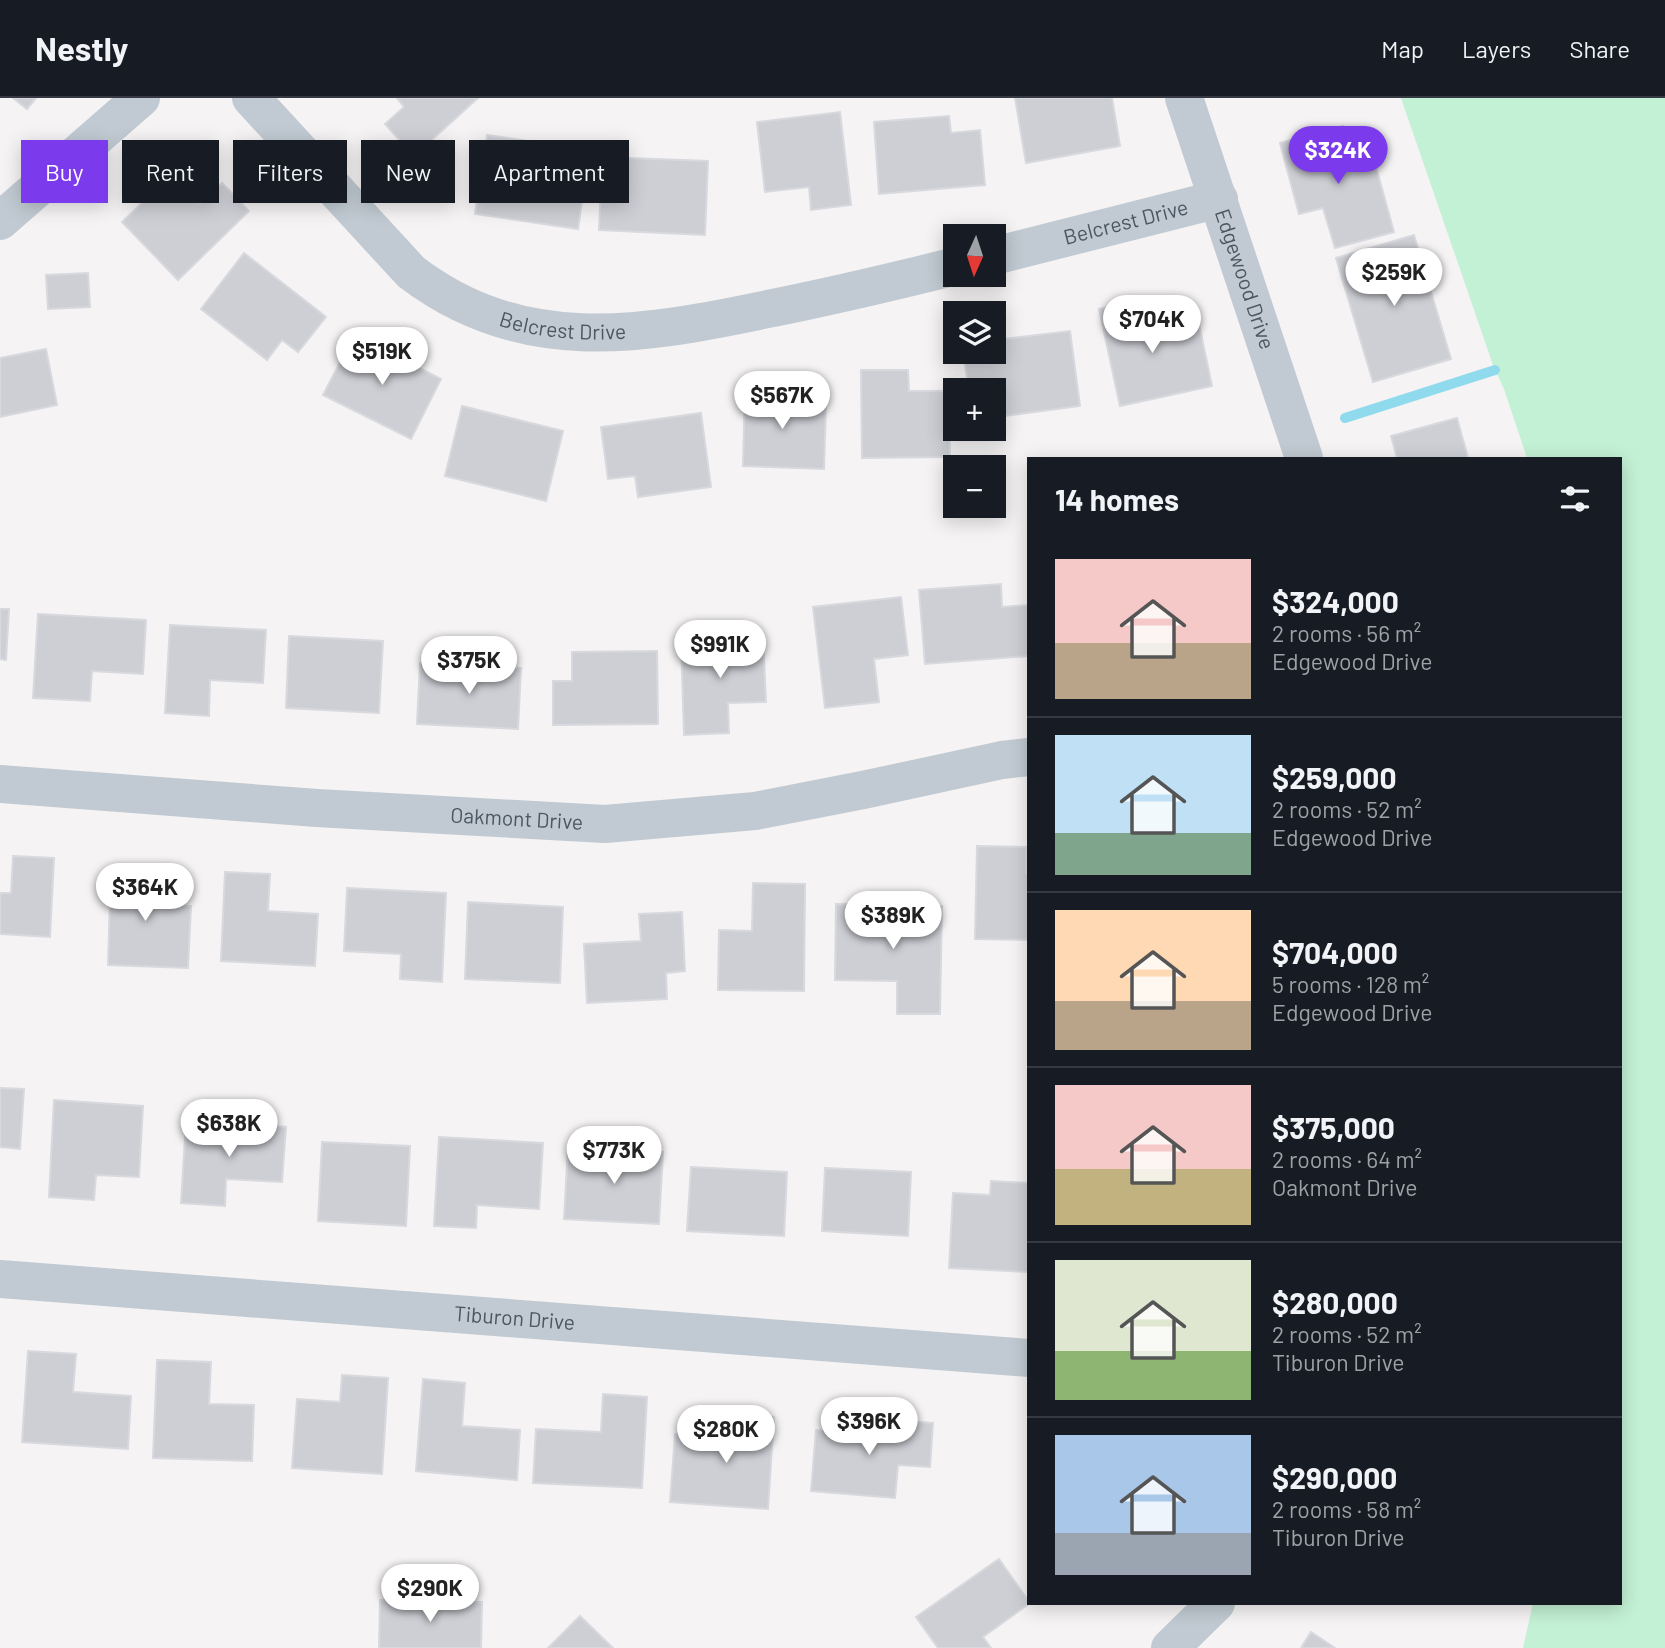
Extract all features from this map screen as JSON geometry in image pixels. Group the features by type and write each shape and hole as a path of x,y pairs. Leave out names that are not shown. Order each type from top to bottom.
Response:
{"street":[{"path":"0,221 141,98"},
{"name":"Belcrest Drive","path":"251,98 411,272 430,286 476,311 526,326 580,334 619,334 662,329 853,292 943,269"},
{"name":"Edgewood Drive","path":"1184,98 1304,457"},
{"name":"Belcrest Drive","path":"1006,253 1219,199"},
{"name":"Oakmont Drive","path":"0,784 317,808 605,824 755,811 1002,760 1027,757"},
{"name":"Tiburon Drive","path":"0,1279 1027,1358"},
{"path":"1170,1648 1214,1605"}],"green space":[{"path":"1401,98 1665,98 1665,1648 1523,1648 1533,1605 1622,1605 1622,457 1527,457"}],"building":[{"path":"13,98 36,98 27,109"},
{"path":"397,98 478,98 432,140 400,140 385,124 404,107"},
{"path":"1015,98 1112,98 1120,146 1026,163"},
{"path":"840,112 851,205 811,210 809,187 765,192 757,122"},
{"path":"949,116 951,133 980,130 985,185 879,194 874,122"},
{"path":"1343,126 1351,154 1371,149 1394,232 1335,248 1323,208 1299,214 1280,143"},
{"path":"487,135 522,140 486,140"},
{"path":"629,158 708,161 705,235 599,230 600,203 629,203"},
{"path":"222,183 233,194 233,203 241,203 249,211 178,280 122,222 142,203 219,203 219,186"},
{"path":"477,203 582,203 578,229 475,214"},
{"path":"1414,235 1451,359 1373,382 1336,258"},
{"path":"244,253 326,317 298,352 282,340 267,360 201,309"},
{"path":"88,273 90,307 48,309 46,275"},
{"path":"1146,299 1153,334 1199,324 1212,386 1120,406 1099,309"},
{"path":"1070,331 1080,406 1006,416 1006,378 967,378 965,364 1006,364 1006,339"},
{"path":"354,335 441,379 411,439 323,395"},
{"path":"46,349 57,405 0,417 0,358"},
{"path":"861,370 908,370 909,391 943,391 943,441 950,441 950,455 862,458"},
{"path":"745,386 780,387 779,403 826,404 824,469 743,466"},
{"path":"462,406 563,431 546,501 445,476"},
{"path":"701,413 711,487 638,497 635,476 608,479 601,427"},
{"path":"1457,418 1468,457 1397,457 1391,436"},
{"path":"1001,584 1002,607 1027,605 1027,656 925,664 919,590"},
{"path":"901,597 908,655 874,659 879,702 825,708 813,607"},
{"path":"0,609 9,609 6,660 0,659"},
{"path":"38,614 146,620 143,674 92,671 90,701 33,698"},
{"path":"170,625 266,630 263,683 210,680 209,716 165,713"},
{"path":"289,636 383,641 379,713 286,708"},
{"path":"763,636 766,702 728,703 729,733 684,735 681,639"},
{"path":"657,651 658,724 553,725 553,681 572,681 572,652"},
{"path":"420,663 521,668 518,729 417,724"},
{"path":"977,846 1026,847 1027,940 975,939"},
{"path":"13,856 54,858 50,937 0,934 0,893 11,893"},
{"path":"111,866 157,867 156,905 191,906 188,968 108,965"},
{"path":"225,872 270,874 268,911 318,914 315,966 221,961"},
{"path":"753,883 805,884 804,991 718,990 719,930 752,931"},
{"path":"347,888 446,893 442,982 400,979 401,954 344,951"},
{"path":"468,902 563,907 560,983 465,979"},
{"path":"836,904 942,906 940,1014 897,1014 897,981 835,980"},
{"path":"682,912 685,971 666,973 667,999 587,1003 584,944 641,941 639,914"},
{"path":"0,1088 24,1089 20,1149 0,1147"},
{"path":"54,1100 143,1106 139,1177 96,1175 94,1200 49,1197"},
{"path":"186,1121 286,1127 282,1182 226,1179 225,1206 181,1203"},
{"path":"439,1137 543,1143 539,1209 477,1205 476,1228 434,1226"},
{"path":"322,1142 410,1146 406,1226 318,1221"},
{"path":"568,1147 663,1152 659,1224 564,1219"},
{"path":"691,1167 787,1172 784,1236 687,1231"},
{"path":"825,1168 911,1172 908,1236 822,1231"},
{"path":"991,1181 1027,1183 1027,1272 949,1268 953,1193 990,1195"},
{"path":"28,1351 76,1354 73,1392 131,1396 128,1449 22,1442"},
{"path":"157,1360 211,1362 209,1404 254,1405 252,1461 153,1458"},
{"path":"342,1375 388,1378 382,1474 292,1468 297,1399 340,1402"},
{"path":"423,1379 465,1383 462,1426 520,1430 517,1480 416,1471"},
{"path":"603,1394 647,1397 642,1488 533,1483 536,1429 601,1432"},
{"path":"724,1413 774,1417 768,1509 670,1502 675,1434 722,1438"},
{"path":"860,1418 933,1423 930,1467 898,1465 895,1498 811,1491 816,1430 859,1433"},
{"path":"999,1559 1027,1599 1027,1605 983,1637 991,1648 938,1648 916,1617"},
{"path":"380,1600 482,1602 481,1648 379,1648"},
{"path":"580,1616 613,1648 548,1648"},
{"path":"1311,1632 1335,1648 1301,1648"}],"waterway":[{"path":"1345,418 1495,370"}]}
